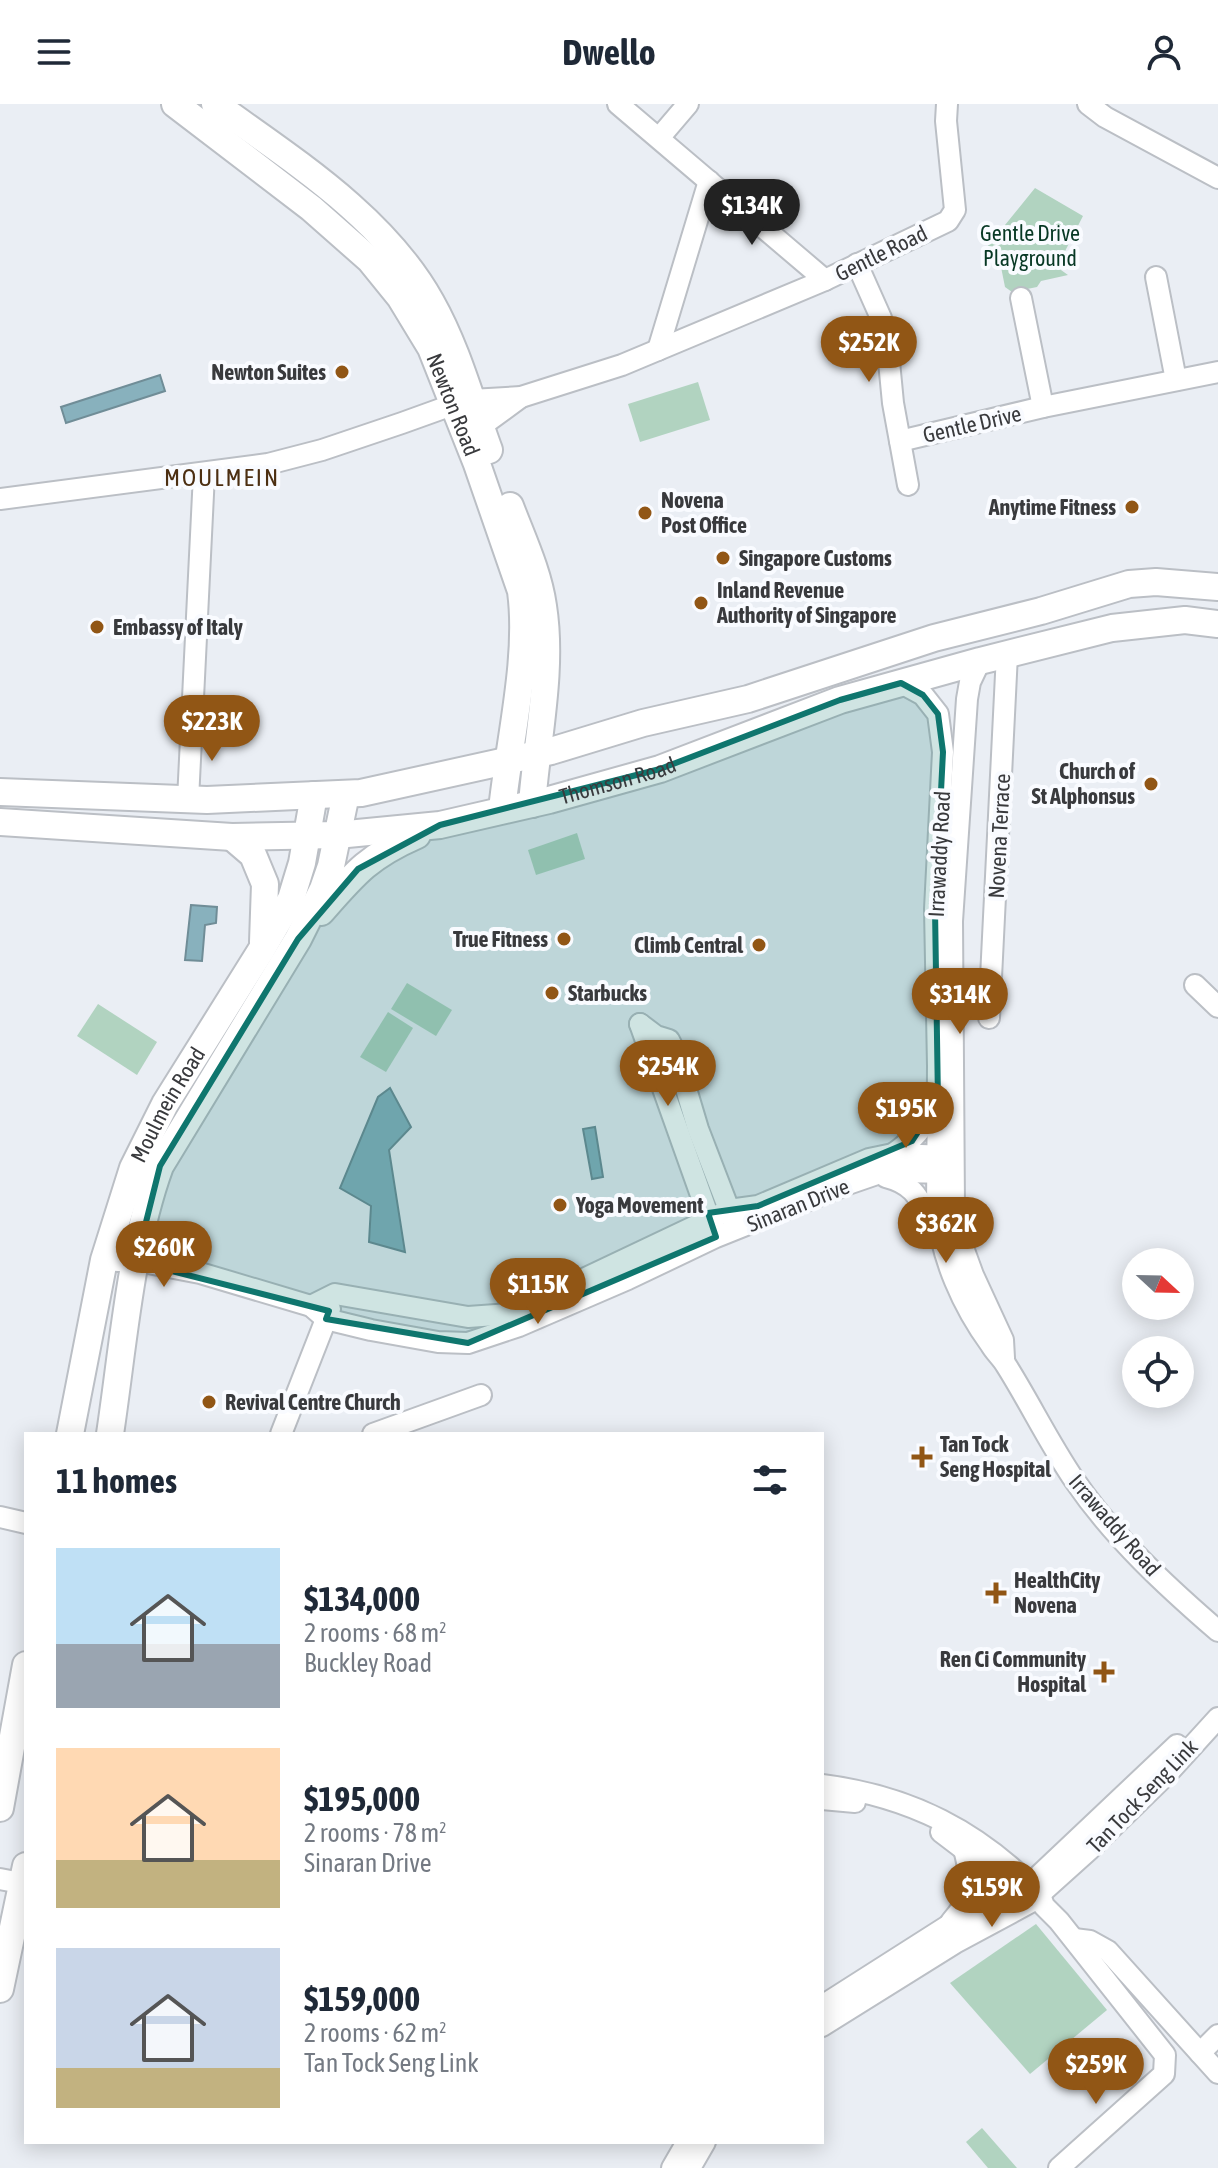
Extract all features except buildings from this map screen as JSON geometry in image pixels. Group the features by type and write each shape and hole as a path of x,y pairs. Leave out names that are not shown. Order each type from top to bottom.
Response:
{"main road":[{"name":"Newton Road","path":"175,104 311,208 370,260 400,297 480,427 532,564 543,605 545,668 536,754"},
{"name":"Newton Road","path":"215,104 333,193 378,233 430,300 457,359 477,464 521,591 523,609 520,670 502,810"},
{"name":"Thomson Road","path":"0,792 188,800 346,794 385,789 748,699 934,638 1041,611 1129,584 1156,582 1218,587"},
{"name":"Thomson Road","path":"0,822 232,837 337,835 440,825 660,769 840,700 1007,654 1112,628 1185,620 1218,624"},
{"path":"532,804 536,754"},
{"name":"Moulmein Road","path":"110,1432 135,1269 151,1190 160,1166 298,939 323,889 346,794"},
{"name":"Moulmein Road","path":"70,1432 104,1260 133,1168 165,1104 291,899 302,863 314,795"},
{"path":"298,939 358,869 389,847 440,825"},
{"path":"232,837 253,855 265,884 262,949"},
{"path":"0,1808 24,1676"},
{"path":"0,1989 17,1891"},
{"path":"0,2001 14,1968 24,1956"}],"street":[{"path":"618,104 825,280"},
{"path":"659,138 688,104"},
{"name":"Gentle Road","path":"521,397 622,365 825,280 948,221 955,210 947,104"},
{"path":"1088,104 1105,117 1218,178"},
{"path":"658,350 709,181"},
{"name":"Gentle Drive","path":"857,264 881,318 887,341 893,403 908,485"},
{"path":"1156,277 1176,380"},
{"name":"Gentle Drive","path":"1021,298 1043,407"},
{"name":"Gentle Drive","path":"900,441 1043,407 1218,372"},
{"path":"0,499 268,464 322,450 463,398 521,397"},
{"path":"480,427 521,397"},
{"path":"188,800 204,474"},
{"name":"Novena Terrace","path":"989,1018 1007,654"},
{"name":"Irrawaddy Road","path":"980,661 970,682 967,699 953,908 945,1165 938,1232 967,1306 991,1346 1005,1362 1061,1460 1110,1526 1180,1598 1218,1631"},
{"name":"Irrawaddy Road","path":"901,683 916,690 932,705 938,714 943,740 942,814 935,909 938,1101 945,1165 961,1242 1003,1340 1005,1362"},
{"path":"1195,985 1218,1007"},
{"name":"Sinaran Drive","path":"713,1228 640,1024 656,1036 669,1040 675,1052 698,1129 733,1220"},
{"path":"893,1154 922,1130 938,1101"},
{"name":"Sinaran Drive","path":"733,1220 758,1206 869,1159 893,1154 945,1165"},
{"name":"Sinaran Drive","path":"318,1313 335,1294 468,1317 510,1314 733,1220 877,1174 945,1165"},
{"path":"877,1174 908,1184 938,1232"},
{"name":"Sinaran Drive","path":"104,1260 135,1269 200,1273 318,1313 438,1342 468,1343 519,1326 589,1296 713,1228"},
{"path":"282,1432 318,1313"},
{"path":"379,1432 481,1395"},
{"path":"0,1517 24,1523"},
{"name":"Tan Tock Seng Link","path":"824,2005 946,1927 1033,1896 1115,1805 1218,1701"},
{"name":"Tan Tock Seng Link","path":"824,2025 1033,1896 1167,1774 1218,1718"},
{"path":"824,1785 854,1789 908,1803 981,1843 1074,1939 1165,2055 1164,2074 1059,2168"},
{"path":"824,1799 868,1804 938,1830 1033,1896"},
{"name":"Tan Tock Seng Link","path":"946,1927 965,1906 971,1888 964,1849"},
{"path":"1074,1939 1090,1941 1108,1951 1218,2073"},
{"path":"1200,2053 1218,2035"},
{"path":"672,2168 686,2144"},
{"path":"690,2168 704,2144"}],"highlighted area":[{"path":"901,683 923,695 938,714 943,752 935,909 938,1101 912,1141 758,1206 708,1213 716,1237 468,1343 326,1319 329,1311 136,1262 160,1166 298,939 358,869 440,825 660,769 840,700"}],"green space":[{"name":"Gentle Drive Playground","path":"1035,188 1083,216 1059,263 1061,270 1068,275 1041,281 1037,287 1012,292 1005,287 1001,267 983,252"},
{"path":"698,382 710,420 640,442 628,404"},
{"path":"577,833 585,859 536,875 528,850"},
{"path":"407,983 452,1010 436,1036 391,1009"},
{"path":"98,1004 157,1042 137,1075 77,1036"},
{"path":"388,1012 413,1028 386,1072 360,1057"},
{"path":"1036,1924 1107,2010 1030,2074 950,1983"},
{"path":"982,2128 1017,2168 988,2168 966,2142"}],"water":[{"path":"160,375 165,391 66,423 61,407"},
{"path":"191,905 217,907 216,923 205,925 202,961 185,960"},
{"path":"390,1088 411,1127 389,1150 405,1252 369,1242 371,1206 340,1188 378,1097"},
{"path":"595,1127 603,1177 592,1179 583,1129"}],"place":[{"name":"Newton Suites","path":"342,372"},
{"name":"Anytime Fitness","path":"1132,507"},
{"name":"Novena Post Office","path":"645,513"},
{"name":"Singapore Customs","path":"723,558"},
{"name":"Inland Revenue Authority of Singapore","path":"701,603"},
{"name":"Embassy of Italy","path":"97,627"},
{"name":"Church of St Alphonsus","path":"1151,784"},
{"name":"True Fitness","path":"564,939"},
{"name":"Climb Central","path":"759,945"},
{"name":"Starbucks","path":"552,993"},
{"name":"Yoga Movement","path":"560,1205"},
{"name":"Revival Centre Church","path":"209,1402"},
{"name":"Tan Tock Seng Hospital","path":"922,1457"},
{"name":"HealthCity Novena","path":"996,1593"},
{"name":"Ren Ci Community Hospital","path":"1104,1672"}],"district":[{"name":"MOULMEIN","path":"222,478"}]}
